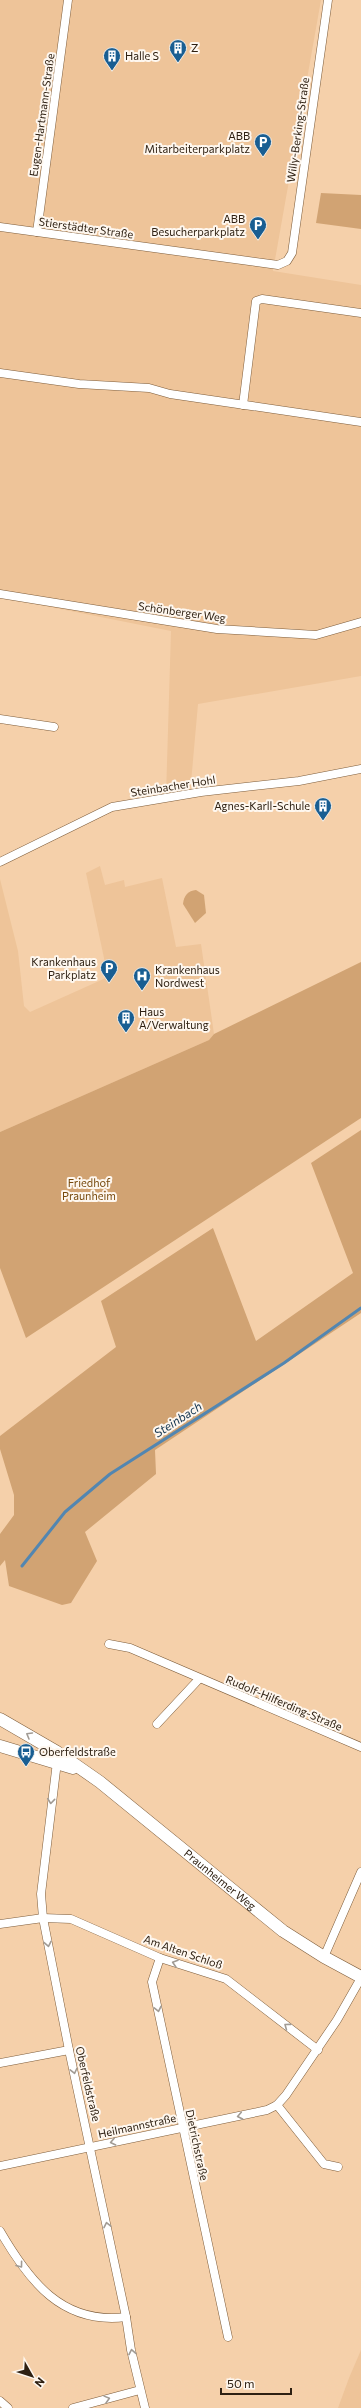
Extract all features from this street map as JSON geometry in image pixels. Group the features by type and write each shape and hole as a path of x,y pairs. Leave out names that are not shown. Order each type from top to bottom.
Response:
{"main road":[{"name":"Praunheimer Weg","path":"0,1718 86,1772 283,1931 361,1978"},
{"name":"Praunheimer Weg","path":"0,1746 86,1772"}],"street":[{"name":"Eugen-Hartmann-Straße","path":"37,232 68,0"},
{"name":"Willy-Berking-Straße","path":"286,262 292,253 328,0"},
{"name":"Stierstädter Straße","path":"0,227 278,265 286,262"},
{"path":"243,405 256,301 262,300 361,313"},
{"path":"0,373 79,384 149,388 170,394 361,422"},
{"name":"Schönberger Weg","path":"0,594 217,629 316,635 361,622"},
{"path":"0,719 54,728"},
{"name":"Steinbacher Hohl","path":"0,862 112,807 200,792 299,781 361,769"},
{"name":"Rudolf-Hilferding-Straße","path":"109,1644 130,1648 199,1679 361,1747"},
{"path":"156,1724 199,1679"},
{"name":"Oberfeldstraße","path":"56,1762 41,1894 43,1918 69,2050 91,2147 140,2390 145,2408"},
{"path":"324,1957 361,1872"},
{"name":"Am Alten Schloß","path":"0,1924 43,1918 71,1919 160,1958 226,1979 318,2050"},
{"name":"Dietrichstraße","path":"160,1958 152,1982 228,2337"},
{"path":"338,2167 324,2164 277,2105 318,2050 338,2020 361,1978"},
{"path":"0,2063 69,2050"},
{"name":"Heilmannstraße","path":"0,2166 267,2110 277,2105"},
{"path":"0,2231 17,2261 36,2286 58,2303 81,2313 112,2319 126,2317"},
{"path":"73,2408 140,2390"},
{"path":"0,2401 8,2408"}],"shaded area":[{"path":"0,0 321,0 273,271 361,285 361,676 198,704 190,794 166,796 171,631 0,597"},
{"name":"Krankenhaus Nordwest","path":"100,866 105,885 124,880 125,887 162,878 176,947 201,944 214,1034 209,1040 0,1132 0,879 18,951 24,1006 30,1012 108,977 86,873"},
{"path":"361,2350 361,2408 338,2408 349,2378"}],"green space":[{"path":"321,193 361,195 361,229 316,223"},
{"path":"196,890 204,895 206,913 195,923 183,904 184,898 187,894"},
{"name":"Friedhof Praunheim","path":"361,962 361,1118 26,1338 0,1268 0,1132 209,1040 214,1034"},
{"path":"361,1130 361,1313 155,1450 156,1474 85,1532 97,1561 71,1603 62,1605 9,1586 5,1560 0,1566 0,1534 14,1515 14,1495 0,1449 0,1436 116,1347 101,1301 213,1228 256,1341 353,1273 311,1163"}],"waterway":[{"name":"Steinbach","path":"22,1566 65,1512 110,1474 284,1363 361,1308"}],"place":[{"name":"Z","path":"178,63"},
{"name":"Halle S","path":"112,71"},
{"name":"ABB Mitarbeiterparkplatz","path":"263,157"},
{"name":"ABB Besucherparkplatz","path":"258,240"},
{"name":"Agnes-Karll-Schule","path":"323,821"},
{"name":"Krankenhaus Parkplatz","path":"109,983"},
{"name":"Krankenhaus Nordwest","path":"142,991"},
{"name":"Haus A/Verwaltung","path":"126,1033"},
{"name":"Oberfeldstraße","path":"26,1767"}]}
